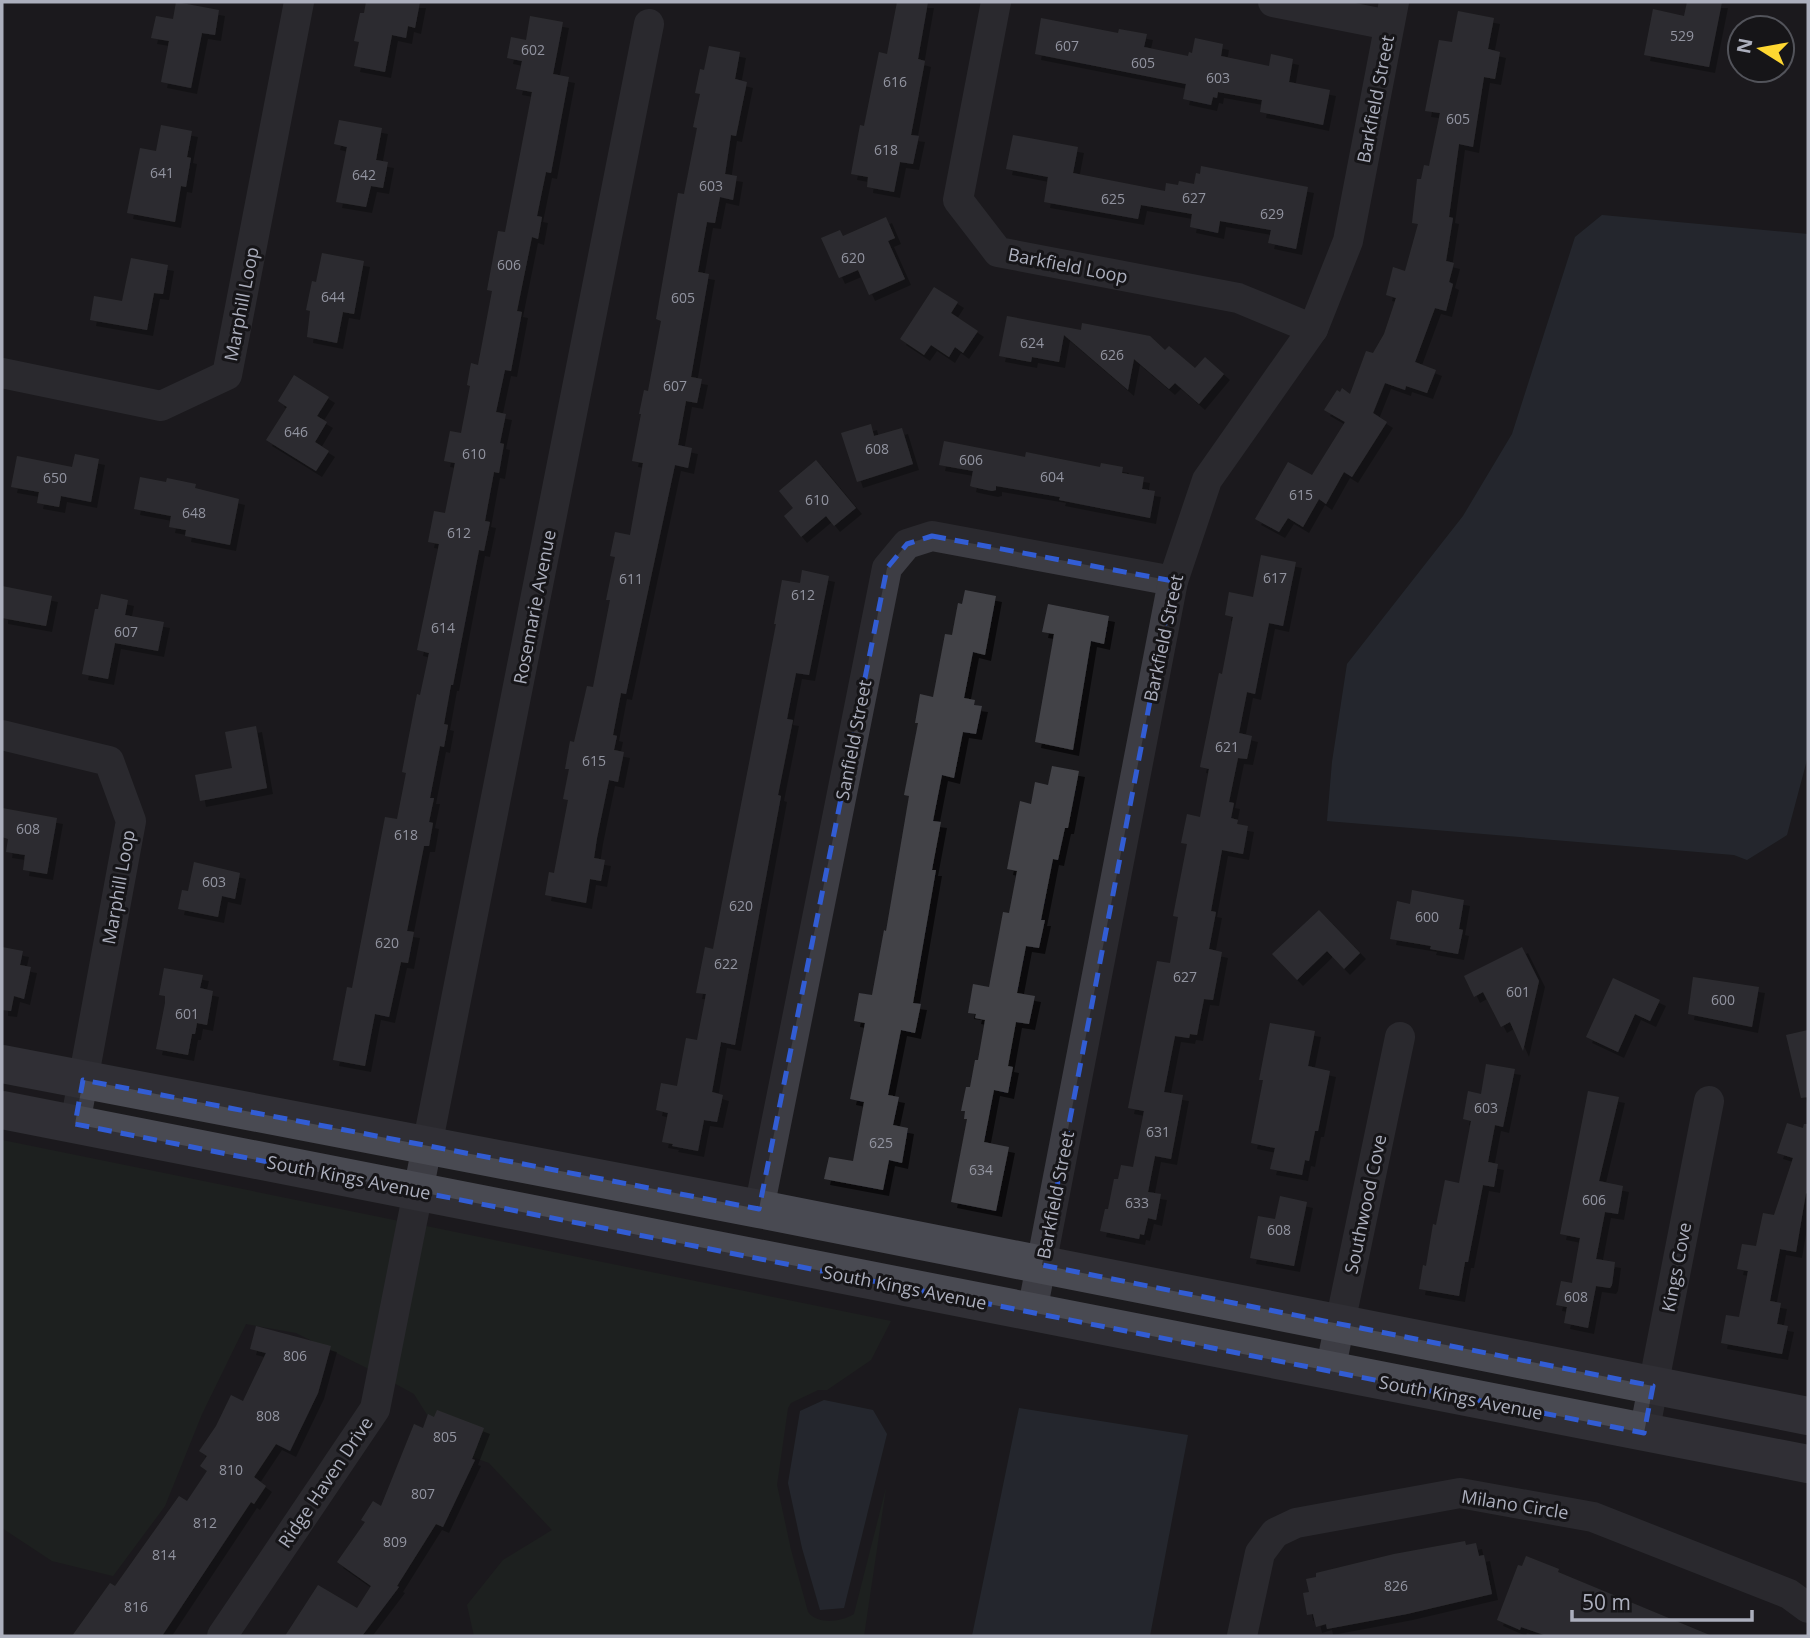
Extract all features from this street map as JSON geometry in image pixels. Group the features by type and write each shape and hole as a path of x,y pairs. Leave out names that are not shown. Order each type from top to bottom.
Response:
{"main road":[{"path":"2,1063 1808,1416"},
{"name":"South Kings Avenue","path":"2,1110 1808,1464"}],"street":[{"name":"Marphill Loop","path":"2,373 161,406 227,375 299,2"},
{"name":"Barkfield Loop","path":"996,2 958,200 998,252 1238,298 1313,330"},
{"path":"1273,2 1391,13"},
{"name":"Barkfield Street","path":"1032,1312 1173,581 1207,480 1313,330 1348,242 1391,13"},
{"name":"Rosemarie Avenue","path":"419,1190 649,24"},
{"name":"Sanfield Street","path":"759,1209 887,568 907,544 932,536 1173,581"},
{"name":"Marphill Loop","path":"2,735 109,761 131,821 75,1124"},
{"name":"Southwood Cove","path":"1330,1371 1400,1037"},
{"name":"Kings Cove","path":"1644,1433 1709,1101"},
{"name":"Ridge Haven Drive","path":"222,1636 374,1409 419,1190"},
{"name":"Milano Circle","path":"1242,1636 1260,1553 1275,1533 1296,1523 1460,1493 1593,1517 1789,1594 1808,1608"}],"highlighted area":[{"path":"932,536 1173,581 1042,1265 1653,1386 1644,1433 75,1124 83,1080 759,1209 887,568 907,544"}],"shaded area":[{"path":"1602,215 1808,234 1808,756 1787,835 1747,860 1734,855 1327,821 1332,762 1347,664 1463,516 1512,434 1575,237"},
{"path":"2,1140 399,1221 369,1369 296,1333 246,1324 202,1414 165,1506 113,1576 52,1561 2,1528"},
{"path":"426,1226 891,1321 871,1360 827,1390 818,1390 791,1403 788,1408 777,1485 808,1612 817,1619 830,1621 854,1614 886,1488 864,1636 474,1636 467,1605 503,1560 552,1530 489,1463 448,1448 414,1394 394,1383"},
{"path":"824,1400 873,1410 887,1434 844,1608 820,1610 802,1548 788,1483 800,1411"},
{"path":"1019,1408 1188,1435 1150,1636 972,1636"}],"building":[{"path":"176,2 219,10 215,35 202,33 191,88 161,82 169,41 151,38 156,16 173,19"},
{"path":"366,2 420,2 415,28 408,26 406,38 392,35 385,72 354,66 359,42 354,41 360,13 364,13"},
{"path":"897,2 928,2 918,59 925,61 911,135 919,136 913,164 900,162 894,192 867,187 868,177 851,174 860,125 864,126 879,52 887,54"},
{"path":"1687,2 1722,2 1709,67 1644,55 1653,9 1684,16"},
{"path":"1458,11 1494,18 1488,49 1500,52 1495,79 1484,77 1473,147 1459,144 1449,217 1453,218 1446,261 1454,263 1449,282 1453,284 1446,311 1435,308 1415,362 1436,370 1427,393 1406,386 1405,390 1385,383 1373,413 1387,422 1352,477 1344,472 1326,504 1319,499 1303,527 1288,518 1279,532 1255,519 1288,462 1312,475 1345,422 1324,410 1337,390 1340,392 1342,388 1350,394 1366,351 1373,353 1384,334 1396,298 1386,295 1393,267 1405,271 1418,224 1412,223 1417,179 1421,179 1424,165 1429,166 1440,113 1425,111 1439,40 1452,42"},
{"path":"530,16 563,22 553,74 569,77 551,173 546,172 537,216 542,217 538,239 532,237 517,311 522,312 511,371 505,370 496,412 506,414 500,443 504,444 499,473 494,472 485,521 490,522 484,551 479,550 444,724 448,725 444,747 440,746 430,798 434,798 429,822 433,823 429,846 424,846 407,931 414,932 408,963 401,962 389,1017 375,1014 365,1066 333,1060 347,987 352,988 385,817 397,819 406,773 402,772 417,694 420,695 429,653 417,650 439,544 428,542 434,511 445,513 455,463 444,461 450,431 461,433 470,386 467,385 471,363 478,365 492,291 487,290 498,231 505,232 532,92 516,89 522,61 507,58 511,37 526,40"},
{"path":"1041,18 1118,33 1119,29 1147,34 1144,47 1188,56 1189,52 1192,53 1195,38 1223,44 1221,56 1269,66 1271,54 1293,59 1289,82 1330,90 1323,125 1260,112 1262,100 1218,92 1211,105 1183,99 1186,84 1035,54"},
{"path":"709,46 740,52 735,79 747,82 736,136 731,135 725,174 737,176 733,200 720,197 715,223 707,222 698,272 709,274 691,377 702,379 697,403 686,401 678,445 692,448 688,468 675,465 626,694 621,693 613,735 617,736 614,750 624,752 618,782 609,780 597,838 594,858 605,860 601,881 590,879 586,903 545,895 549,872 554,873 568,800 563,799 569,769 565,769 570,741 574,742 587,686 593,687 610,600 606,600 615,557 610,556 615,532 630,535 643,463 632,461 639,414 644,390 648,391 661,321 656,319 678,193 684,194 697,128 693,127 700,94 695,93"},
{"path":"339,120 382,128 376,160 388,162 383,188 371,186 366,207 336,202 347,147 334,144"},
{"path":"161,125 192,131 187,157 191,158 186,187 181,186 175,222 127,213 140,148 156,151"},
{"path":"1013,135 1078,147 1073,173 1165,191 1166,183 1178,185 1179,181 1194,184 1196,173 1200,174 1201,166 1308,187 1296,249 1268,243 1271,230 1220,221 1218,233 1190,227 1192,214 1141,205 1138,219 1044,202 1048,177 1006,169"},
{"path":"886,217 895,238 888,241 905,279 869,295 858,270 839,278 821,238 840,230 843,236"},
{"path":"322,253 364,261 354,314 343,312 337,343 307,337 310,311 306,310"},
{"path":"131,258 168,265 163,294 154,293 147,330 90,320 94,296 122,301"},
{"path":"934,287 958,302 951,313 978,331 963,353 955,347 949,357 931,345 924,355 900,339"},
{"path":"1007,316 1081,330 1082,323 1150,336 1165,350 1169,346 1195,368 1205,357 1224,374 1199,404 1175,383 1169,389 1134,359 1128,390 1064,335 1059,362 1032,357 1031,362 999,356"},
{"path":"294,375 329,397 317,416 327,422 315,442 329,451 316,471 266,440 287,407 278,401"},
{"path":"871,424 874,436 902,428 913,464 857,482 841,433"},
{"path":"944,441 1025,457 1026,452 1100,467 1101,463 1123,467 1122,473 1144,477 1142,489 1155,491 1150,518 1059,500 1060,497 996,486 996,490 992,491 970,486 973,471 939,465"},
{"path":"75,454 99,459 91,502 61,496 59,507 37,503 39,492 11,487 17,456 72,467"},
{"path":"816,460 856,508 834,526 826,516 801,537 784,516 793,508 779,491"},
{"path":"140,477 166,482 167,478 196,484 195,488 239,499 230,545 185,536 186,530 169,527 171,516 134,509"},
{"path":"1261,555 1296,562 1283,626 1269,623 1255,694 1247,692 1239,733 1252,736 1247,759 1238,758 1229,802 1234,803 1231,818 1238,820 1237,824 1248,826 1243,854 1222,850 1211,911 1216,912 1209,949 1222,952 1213,1000 1204,999 1197,1035 1190,1034 1189,1038 1175,1036 1164,1092 1183,1095 1171,1159 1155,1156 1148,1192 1161,1194 1156,1220 1148,1218 1144,1235 1140,1234 1139,1239 1100,1231 1114,1179 1118,1179 1121,1165 1133,1167 1144,1111 1128,1108 1157,961 1170,963 1178,917 1173,916 1187,844 1181,843 1187,814 1200,817 1209,769 1200,767 1233,617 1225,615 1229,592 1253,597"},
{"path":"802,570 829,576 809,675 796,673 787,719 793,720 778,795 781,796 735,1045 721,1042 712,1092 723,1095 717,1122 704,1120 698,1151 672,1146 673,1144 662,1142 668,1113 656,1110 661,1083 677,1086 686,1038 697,1040 706,994 696,993 705,947 713,949 776,624 782,580 800,583"},
{"path":"2,586 52,596 46,626 2,618"},
{"path":"965,590 996,596 985,655 973,652 964,698 975,700 974,705 982,706 976,734 963,732 954,778 942,775 933,821 941,822 932,870 936,870 913,1003 921,1004 915,1033 901,1030 888,1095 899,1097 893,1125 908,1128 902,1163 889,1160 883,1190 824,1179 829,1157 853,1161 864,1102 850,1099 865,1023 854,1021 859,993 872,995 884,930 886,931 909,796 904,795 918,723 915,723 920,694 933,697 945,634 952,635 958,603 962,604"},
{"path":"101,594 128,600 125,615 164,622 158,651 115,643 108,679 82,674 95,609 98,609"},
{"path":"1048,604 1109,616 1104,644 1091,641 1073,750 1035,742 1054,634 1042,632"},
{"path":"256,726 267,788 200,801 195,775 232,768 225,732"},
{"path":"1052,766 1079,771 1068,828 1065,828 1058,860 1053,859 1041,920 1045,920 1039,948 1026,946 1017,993 1035,996 1029,1024 1016,1022 1008,1066 1013,1067 1008,1093 994,1090 984,1142 1009,1147 996,1211 951,1202 967,1119 964,1119 965,1111 961,1111 966,1087 970,1087 975,1060 978,1060 985,1020 975,1018 976,1014 968,1013 973,984 989,987 1003,912 1009,913 1017,871 1007,869 1020,801 1031,804 1035,782 1048,785"},
{"path":"2,808 57,818 47,874 23,870 25,855 6,852 8,839 2,837"},
{"path":"194,862 240,873 235,899 222,896 218,917 178,909 182,890 188,891"},
{"path":"1412,890 1464,900 1459,929 1463,930 1458,954 1390,939 1397,901 1410,904"},
{"path":"1319,910 1360,953 1344,969 1327,951 1297,980 1272,954"},
{"path":"2,947 23,951 20,965 31,967 24,999 14,996 11,1011 2,1010"},
{"path":"1522,947 1539,981 1523,1051 1510,1022 1501,1027 1483,992 1474,997 1464,976"},
{"path":"164,968 203,975 200,988 213,991 207,1025 197,1023 188,1055 156,1049 165,1003 165,996 159,995"},
{"path":"1693,977 1759,987 1752,1027 1688,1014"},
{"path":"1613,978 1660,1000 1650,1021 1635,1014 1618,1052 1586,1037"},
{"path":"1270,1023 1315,1031 1308,1066 1330,1071 1318,1131 1315,1131 1309,1161 1305,1160 1302,1175 1270,1169 1275,1148 1251,1143"},
{"path":"1808,1030 1808,1097 1801,1098 1786,1035"},
{"path":"1486,1064 1515,1069 1503,1127 1495,1125 1488,1162 1498,1164 1494,1187 1483,1185 1459,1296 1419,1289 1445,1180 1459,1183 1471,1121 1463,1119 1468,1091 1481,1094"},
{"path":"1588,1091 1619,1097 1599,1181 1623,1186 1618,1214 1605,1212 1596,1259 1615,1262 1612,1285 1610,1288 1596,1286 1588,1328 1564,1323 1567,1307 1556,1305 1561,1281 1572,1283 1580,1238 1560,1234"},
{"path":"1787,1123 1803,1128 1804,1124 1808,1124 1808,1194 1806,1193 1796,1252 1780,1249 1770,1301 1781,1303 1777,1324 1788,1326 1782,1354 1721,1343 1726,1315 1739,1317 1748,1271 1737,1269 1742,1244 1756,1246 1763,1213 1774,1215 1793,1158 1777,1153"},
{"path":"1280,1196 1307,1202 1294,1266 1250,1258 1258,1216 1275,1219"},
{"path":"256,1326 331,1346 318,1393 290,1451 276,1444 254,1477 266,1486 254,1504 251,1502 162,1636 72,1636 110,1583 115,1586 179,1496 187,1501 207,1471 200,1466 207,1456 199,1451 216,1426 231,1395 243,1401 266,1353 250,1349"},
{"path":"437,1410 484,1428 472,1459 475,1460 443,1527 436,1524 397,1586 399,1587 362,1636 285,1636 318,1585 357,1608 371,1586 337,1562 365,1522 361,1520 373,1501 381,1506 414,1424 423,1428 428,1414 434,1417"},
{"path":"1465,1541 1466,1545 1476,1543 1479,1556 1484,1555 1492,1594 1327,1629 1326,1624 1316,1627 1313,1614 1307,1615 1303,1593 1309,1592 1306,1579 1316,1577 1316,1573 1394,1554"},
{"path":"1526,1556 1712,1636 1547,1636 1521,1627 1520,1630 1497,1620 1518,1565 1522,1566"}]}
